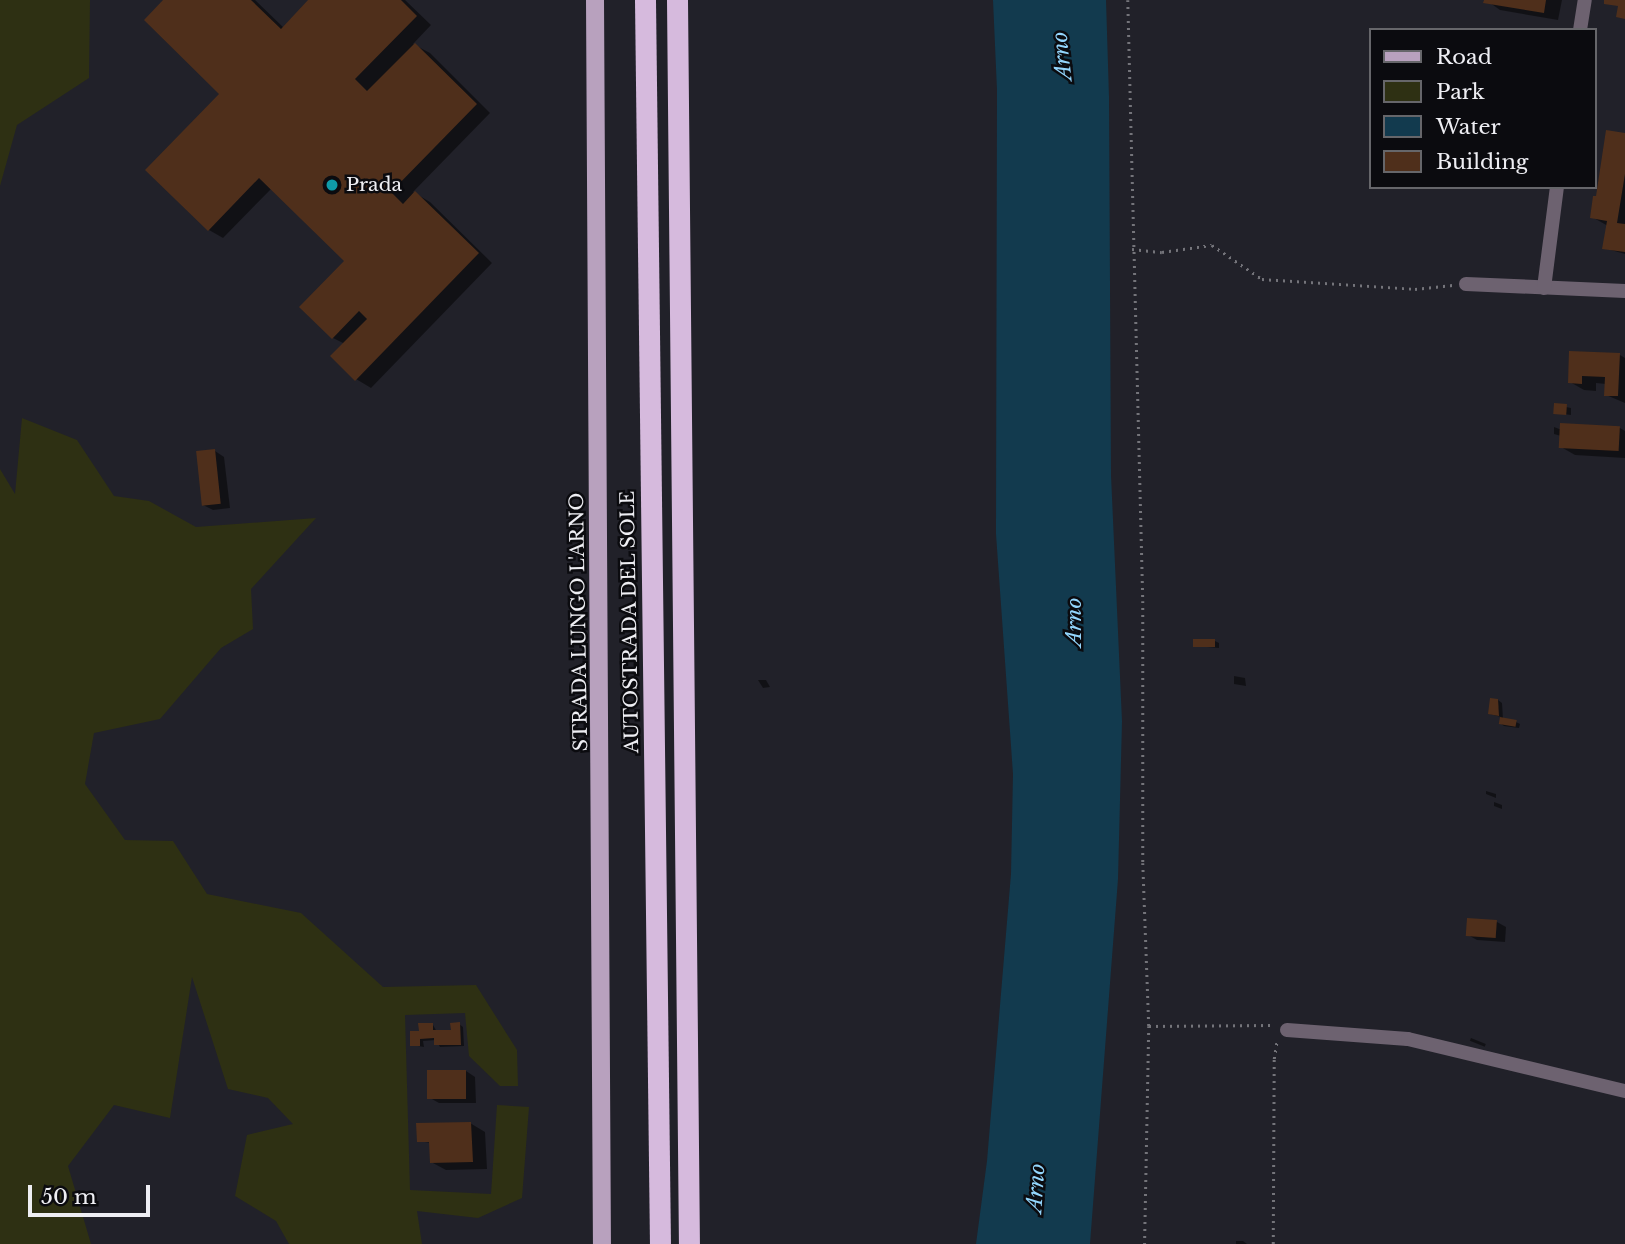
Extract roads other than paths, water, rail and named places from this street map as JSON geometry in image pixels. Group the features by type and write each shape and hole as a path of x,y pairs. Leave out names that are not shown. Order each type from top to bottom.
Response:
{"highway":[{"name":"AUTOSTRADA DEL SOLE","path":"645,0 660,1244"},
{"path":"677,0 689,1244"}],"main road":[{"name":"STRADA LUNGO L'ARNO","path":"595,0 602,1244"}],"street":[{"path":"1580,28 1585,0"},
{"path":"1544,288 1557,189"},
{"path":"1466,284 1625,291"},
{"path":"1287,1030 1408,1039 1625,1091"}],"water":[{"name":"Arno","path":"993,0 1106,0 1111,475 1122,721 1118,879 1090,1244 976,1244 987,1161 1011,874 1013,774 996,534 997,90"}],"place":[{"name":"Prada","path":"332,185"}]}
